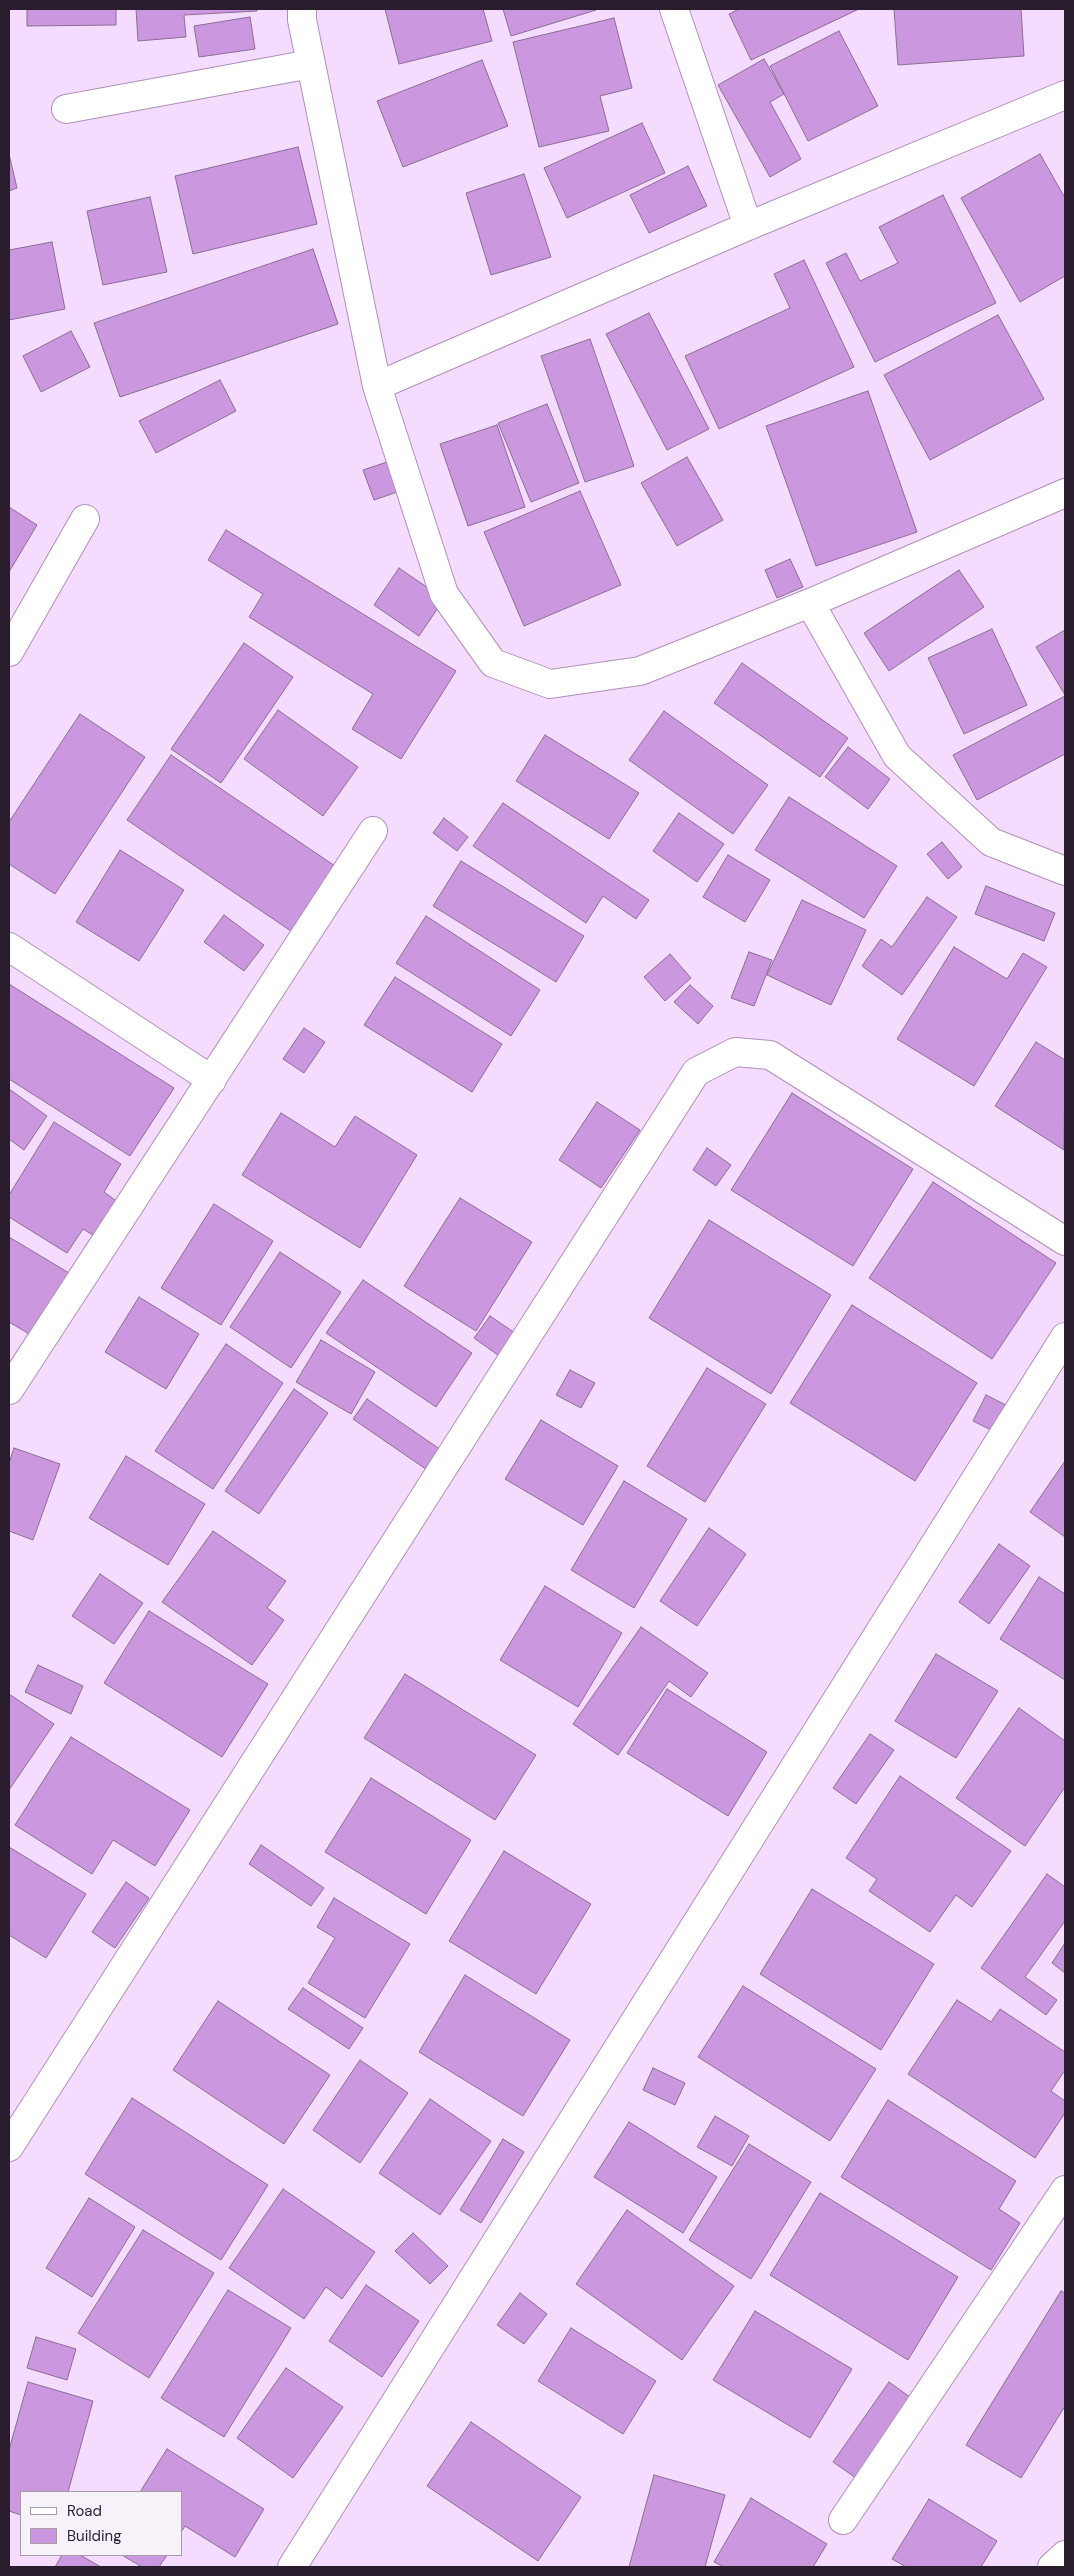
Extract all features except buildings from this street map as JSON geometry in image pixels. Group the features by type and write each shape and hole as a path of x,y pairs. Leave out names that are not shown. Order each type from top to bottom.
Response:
{"street":[{"path":"302,9 377,386 444,594 493,663 550,684 640,671 810,603 1065,493"},
{"path":"674,9 748,226"},
{"path":"66,109 312,64"},
{"path":"377,386 748,226 1065,94"},
{"path":"9,652 85,519"},
{"path":"810,603 897,756 991,842 1065,871"},
{"path":"9,1390 372,831"},
{"path":"9,947 212,1080"},
{"path":"9,2147 696,1072 735,1052 770,1055 1065,1241"},
{"path":"292,2567 1065,1337"},
{"path":"844,2520 1065,2190"},
{"path":"1052,2567 1065,2555"}]}
